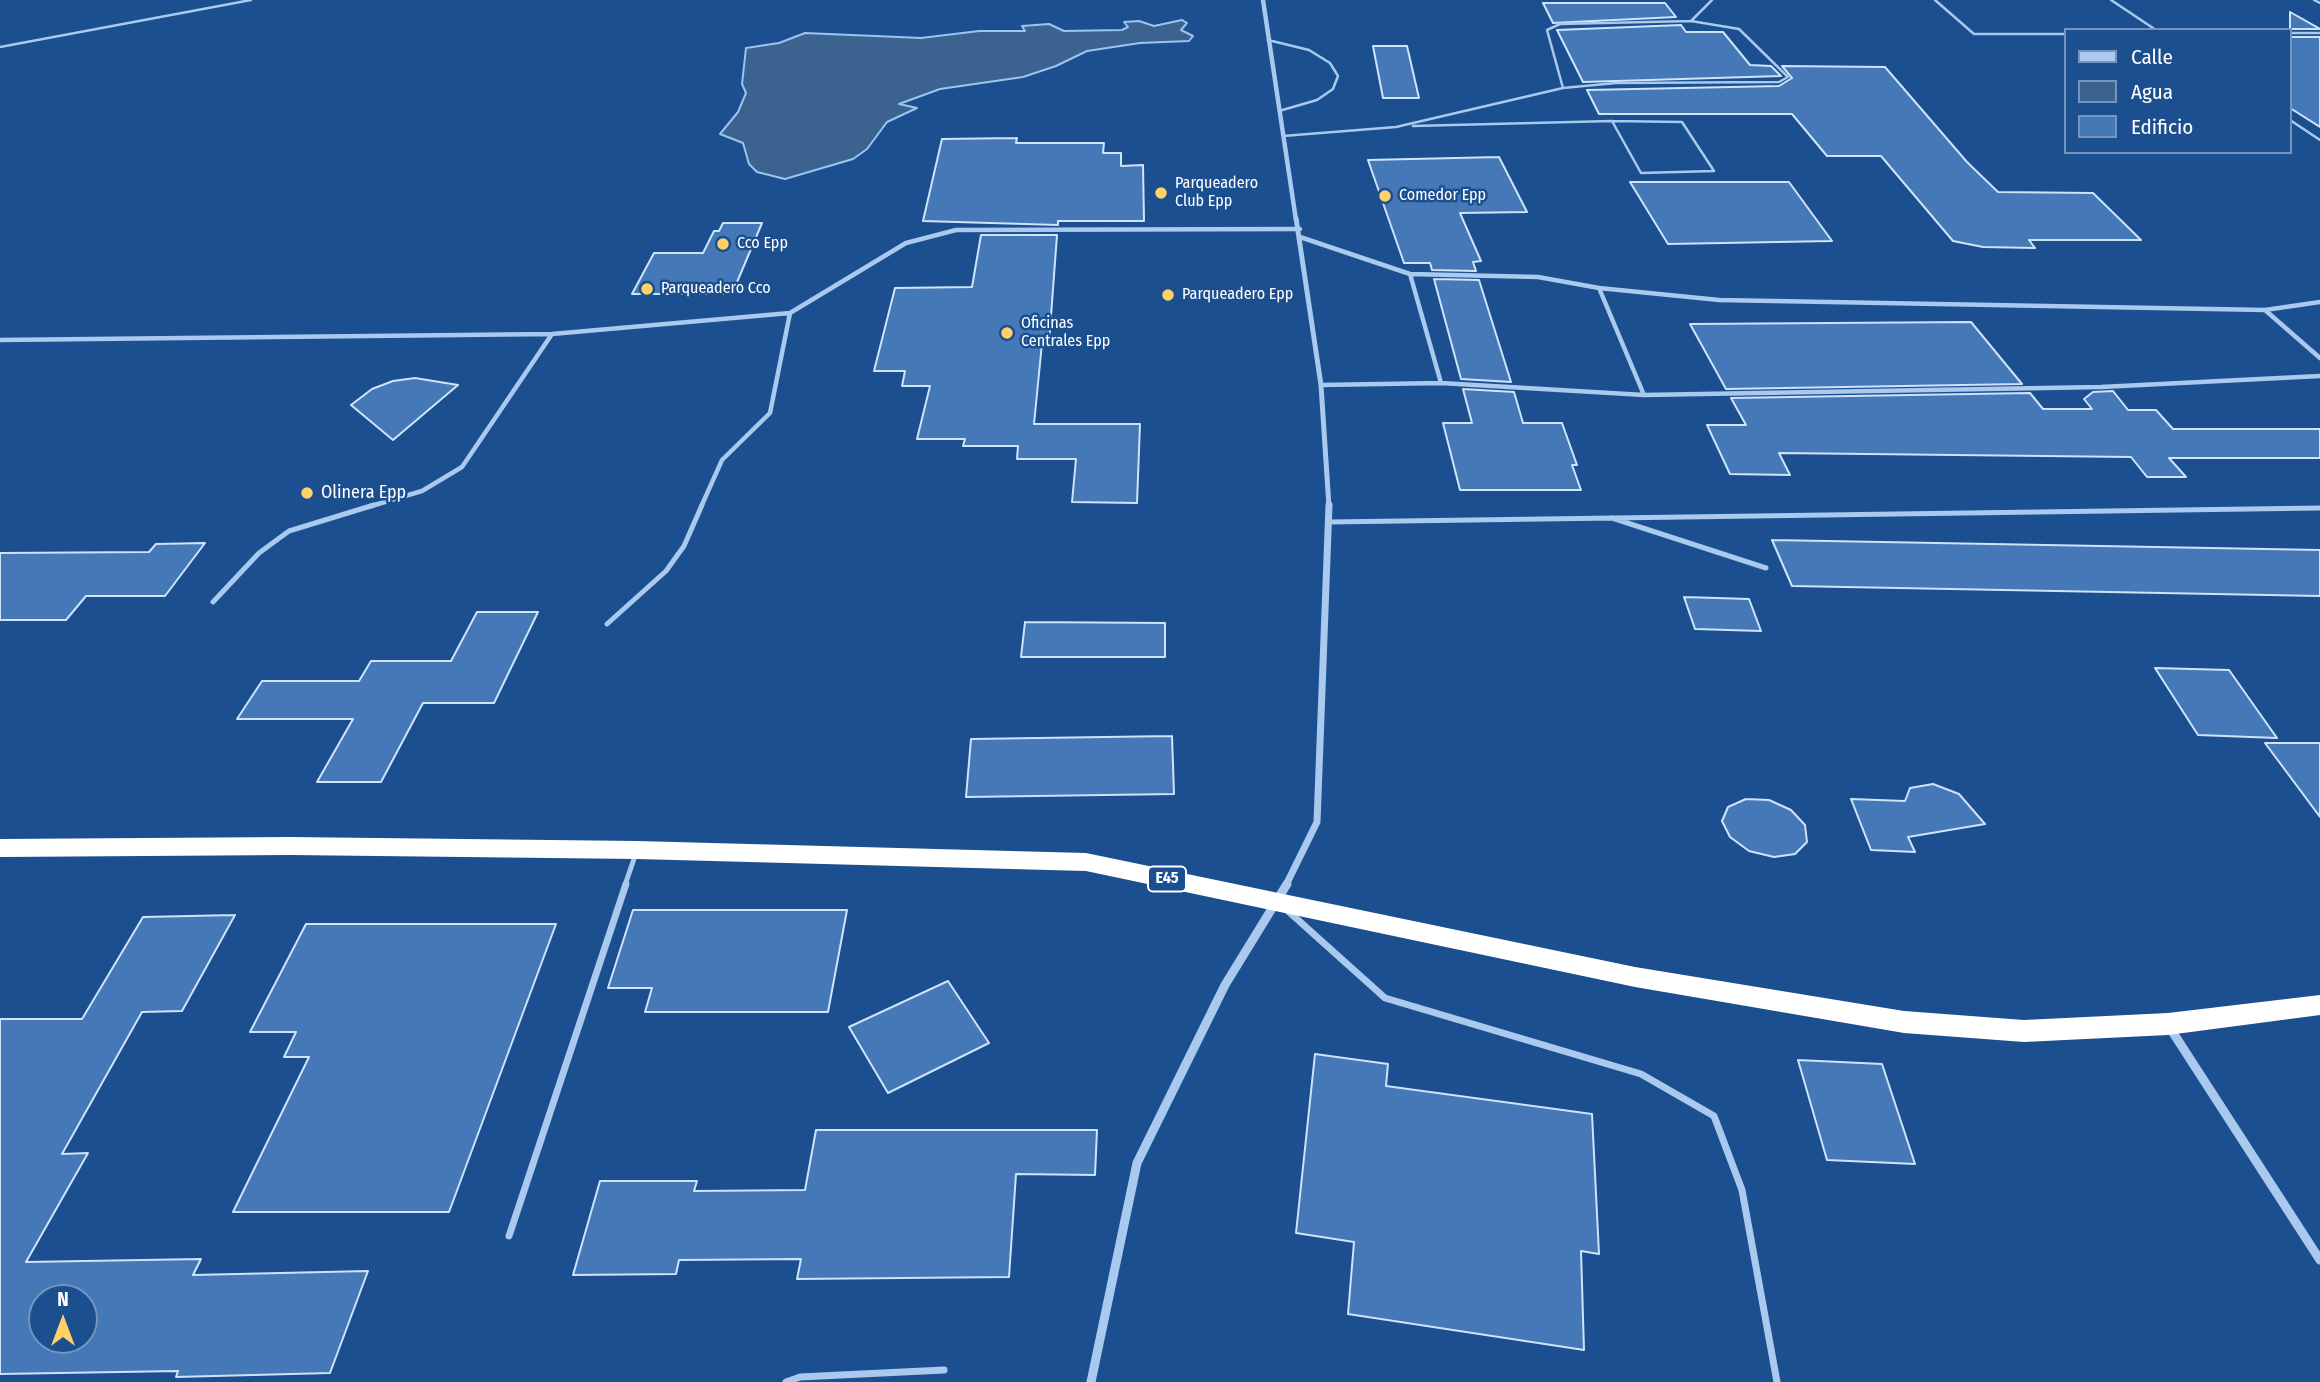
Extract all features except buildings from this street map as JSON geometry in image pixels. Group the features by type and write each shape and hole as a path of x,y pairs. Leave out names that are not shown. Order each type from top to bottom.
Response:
{"highway":[{"name":"E45","path":"0,848 304,846 636,850 1086,862 1635,976 1905,1021 2024,1031 2168,1024 2320,1005"}],"street":[{"path":"1091,1382 1137,1163 1225,985 1278,902 1317,822 1330,522 1321,385 1263,0"},
{"path":"2168,1024 2320,1260"}],"lane":[{"path":"0,47 251,0"},
{"path":"1691,21 1712,0"},
{"path":"1935,0 1973,34 2064,34"},
{"path":"2112,0 2153,28"},
{"path":"2314,0 2320,3"},
{"path":"1396,127 1563,88 1616,83 1779,82 1788,77 1740,29 1691,21 1560,24 1548,30 1563,88"},
{"path":"2292,33 2320,33"},
{"path":"1268,40 1309,50 1330,63 1338,76 1332,89 1317,100 1279,111"},
{"path":"1283,136 1396,127 1612,121 1682,122 1714,171 1641,173 1612,121"},
{"path":"2292,121 2320,140"},
{"path":"0,340 552,334 790,313 906,243 956,230 1300,233 1409,274 1538,277 1599,288 1719,300 2265,310 2320,302"},
{"path":"1409,274 1441,383"},
{"path":"1599,288 1644,395"},
{"path":"2265,310 2320,358"},
{"path":"607,624 666,571 684,546 722,460 758,428 770,412 790,313"},
{"path":"212,602 259,553 289,531 422,491 462,467 552,334"},
{"path":"1321,385 1441,383 1644,395 2101,387 2320,376"},
{"path":"1330,522 2320,508"},
{"path":"1606,516 1766,568"},
{"path":"509,1236 636,850"},
{"path":"1278,902 1385,998 1641,1074 1714,1116 1742,1190 1777,1382"},
{"path":"786,1382 800,1377 944,1370"}],"water":[{"path":"1182,20 1187,23 1181,30 1193,36 1189,41 1140,43 1087,51 1056,66 1023,77 940,89 899,104 917,108 887,122 867,149 853,159 785,179 757,172 749,164 743,143 720,134 738,112 746,93 742,84 746,48 779,43 805,33 921,38 979,31 1025,31 1022,26 1049,24 1064,31 1122,30 1128,27 1124,22 1139,21 1154,26"}],"place":[{"name":"Parqueadero Club Epp","path":"1161,193"},
{"name":"Comedor Epp","path":"1385,196"},
{"name":"Cco Epp","path":"723,244"},
{"name":"Parqueadero Cco","path":"647,289"},
{"name":"Parqueadero Epp","path":"1168,295"},
{"name":"Oficinas Centrales Epp","path":"1007,333"},
{"name":"Olinera Epp","path":"307,493"}]}
